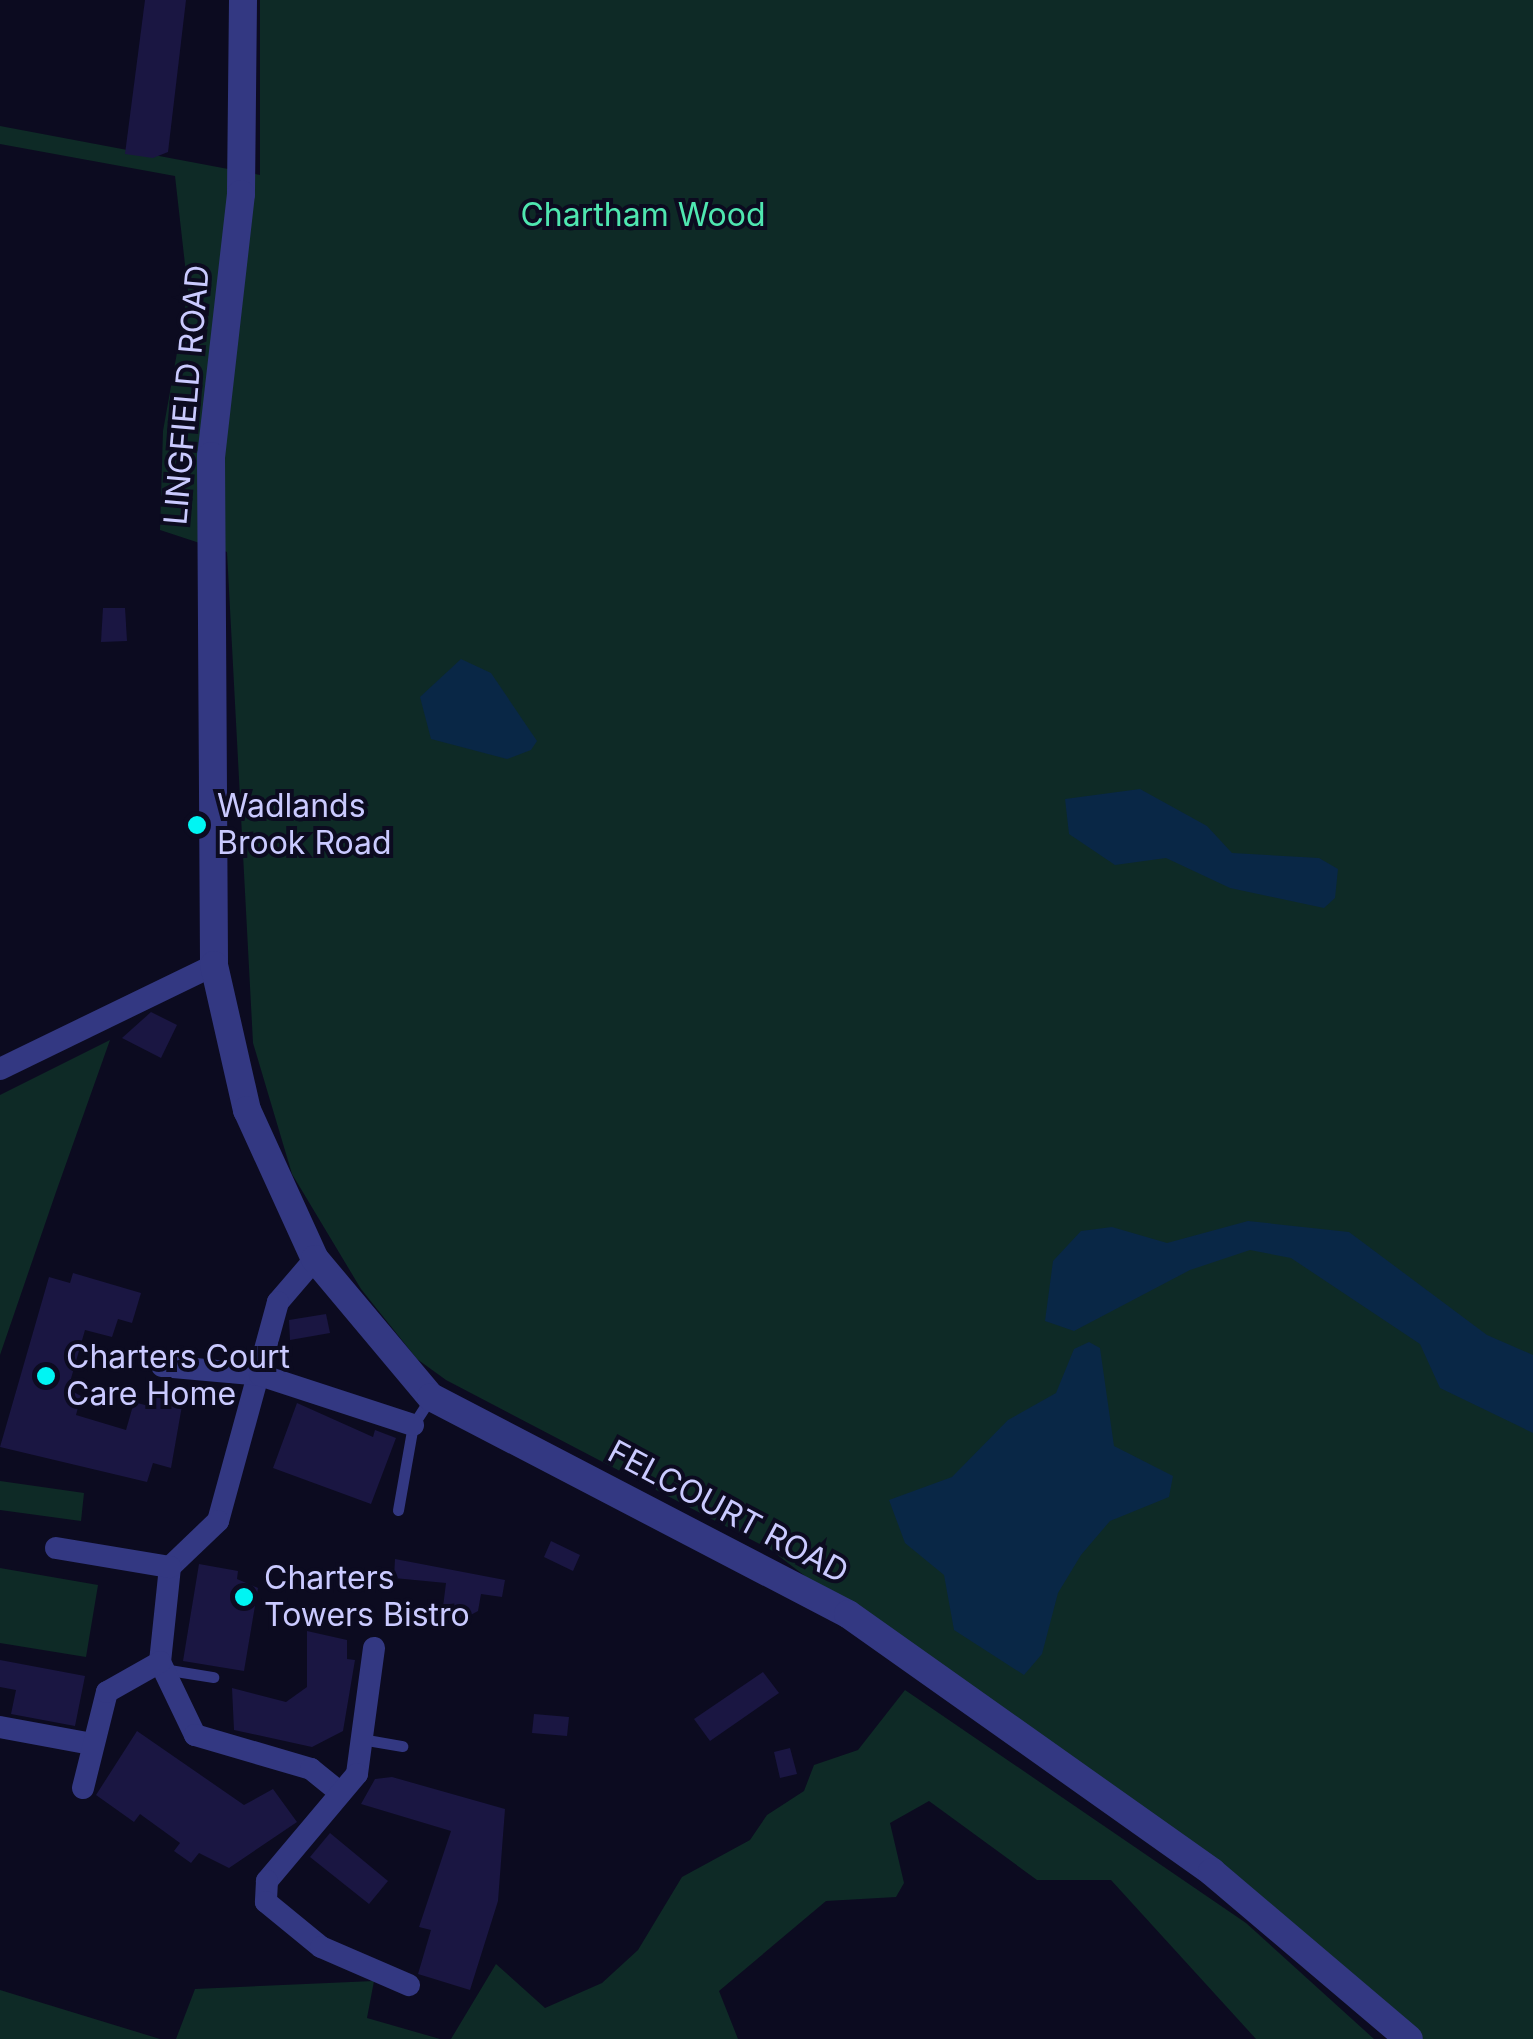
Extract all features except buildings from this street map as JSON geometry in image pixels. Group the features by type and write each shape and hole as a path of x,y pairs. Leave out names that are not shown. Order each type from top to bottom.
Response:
{"street":[{"name":"LINGFIELD ROAD","path":"216,917 210,456 241,194 244,0"},
{"name":"FELCOURT ROAD","path":"216,917 214,965 247,1110 314,1259 431,1398 848,1614 1212,1872 1409,2039"},
{"path":"0,1069 214,965"},
{"path":"314,1259 278,1302 218,1522 170,1568 161,1666 195,1735 311,1768 341,1793"},
{"path":"162,1366 260,1375 413,1425"},
{"path":"56,1548 170,1568"},
{"path":"374,1648 356,1774 267,1881 266,1902 321,1947 409,1985"},
{"path":"84,1788 107,1692 161,1666"},
{"path":"0,1728 92,1744"}],"lane":[{"path":"398,1510 413,1425 431,1398"},
{"path":"161,1666 214,1677"},
{"path":"361,1739 402,1746"}],"green space":[{"name":"Chartham Wood","path":"260,0 1533,0 1533,2039 1409,2039 771,1550 446,1380 417,1359 361,1289 292,1174 253,1043 227,552 160,530 163,431 188,291 175,176 0,144 0,126 260,175"},
{"path":"110,1040 56,1192 0,1355 0,1095"},
{"path":"0,1481 84,1493 81,1521 0,1510"},
{"path":"0,1568 98,1585 86,1657 0,1643"},
{"path":"905,1690 1246,1923 1374,2039 1256,2039 1111,1880 1037,1880 929,1801 890,1823 904,1883 896,1897 826,1901 719,1991 738,2039 451,2039 496,1964 545,2008 602,1983 638,1950 682,1877 750,1840 767,1815 804,1791 814,1765 858,1750"},
{"path":"374,1981 367,2018 440,2039 176,2039 195,1989"},
{"path":"0,1990 160,2039 0,2039"}],"water":[{"path":"461,659 491,673 537,741 531,750 507,759 431,739 420,697"},
{"path":"1140,789 1207,826 1232,853 1319,858 1338,869 1335,898 1324,908 1230,888 1166,858 1115,865 1069,834 1065,799"},
{"path":"1248,1221 1349,1232 1487,1335 1533,1355 1533,1433 1440,1388 1420,1344 1291,1258 1250,1250 1190,1270 1074,1331 1045,1321 1053,1261 1081,1231 1112,1227 1167,1243"},
{"path":"1089,1342 1100,1348 1114,1446 1173,1476 1169,1497 1110,1521 1081,1555 1058,1593 1042,1654 1024,1675 954,1630 944,1575 905,1543 889,1500 952,1477 1008,1420 1056,1393 1074,1349"}],"place":[{"name":"Wadlands Brook Road","path":"197,825"},
{"name":"Charters Court Care Home","path":"46,1376"},
{"name":"Charters Towers Bistro","path":"244,1597"}]}
